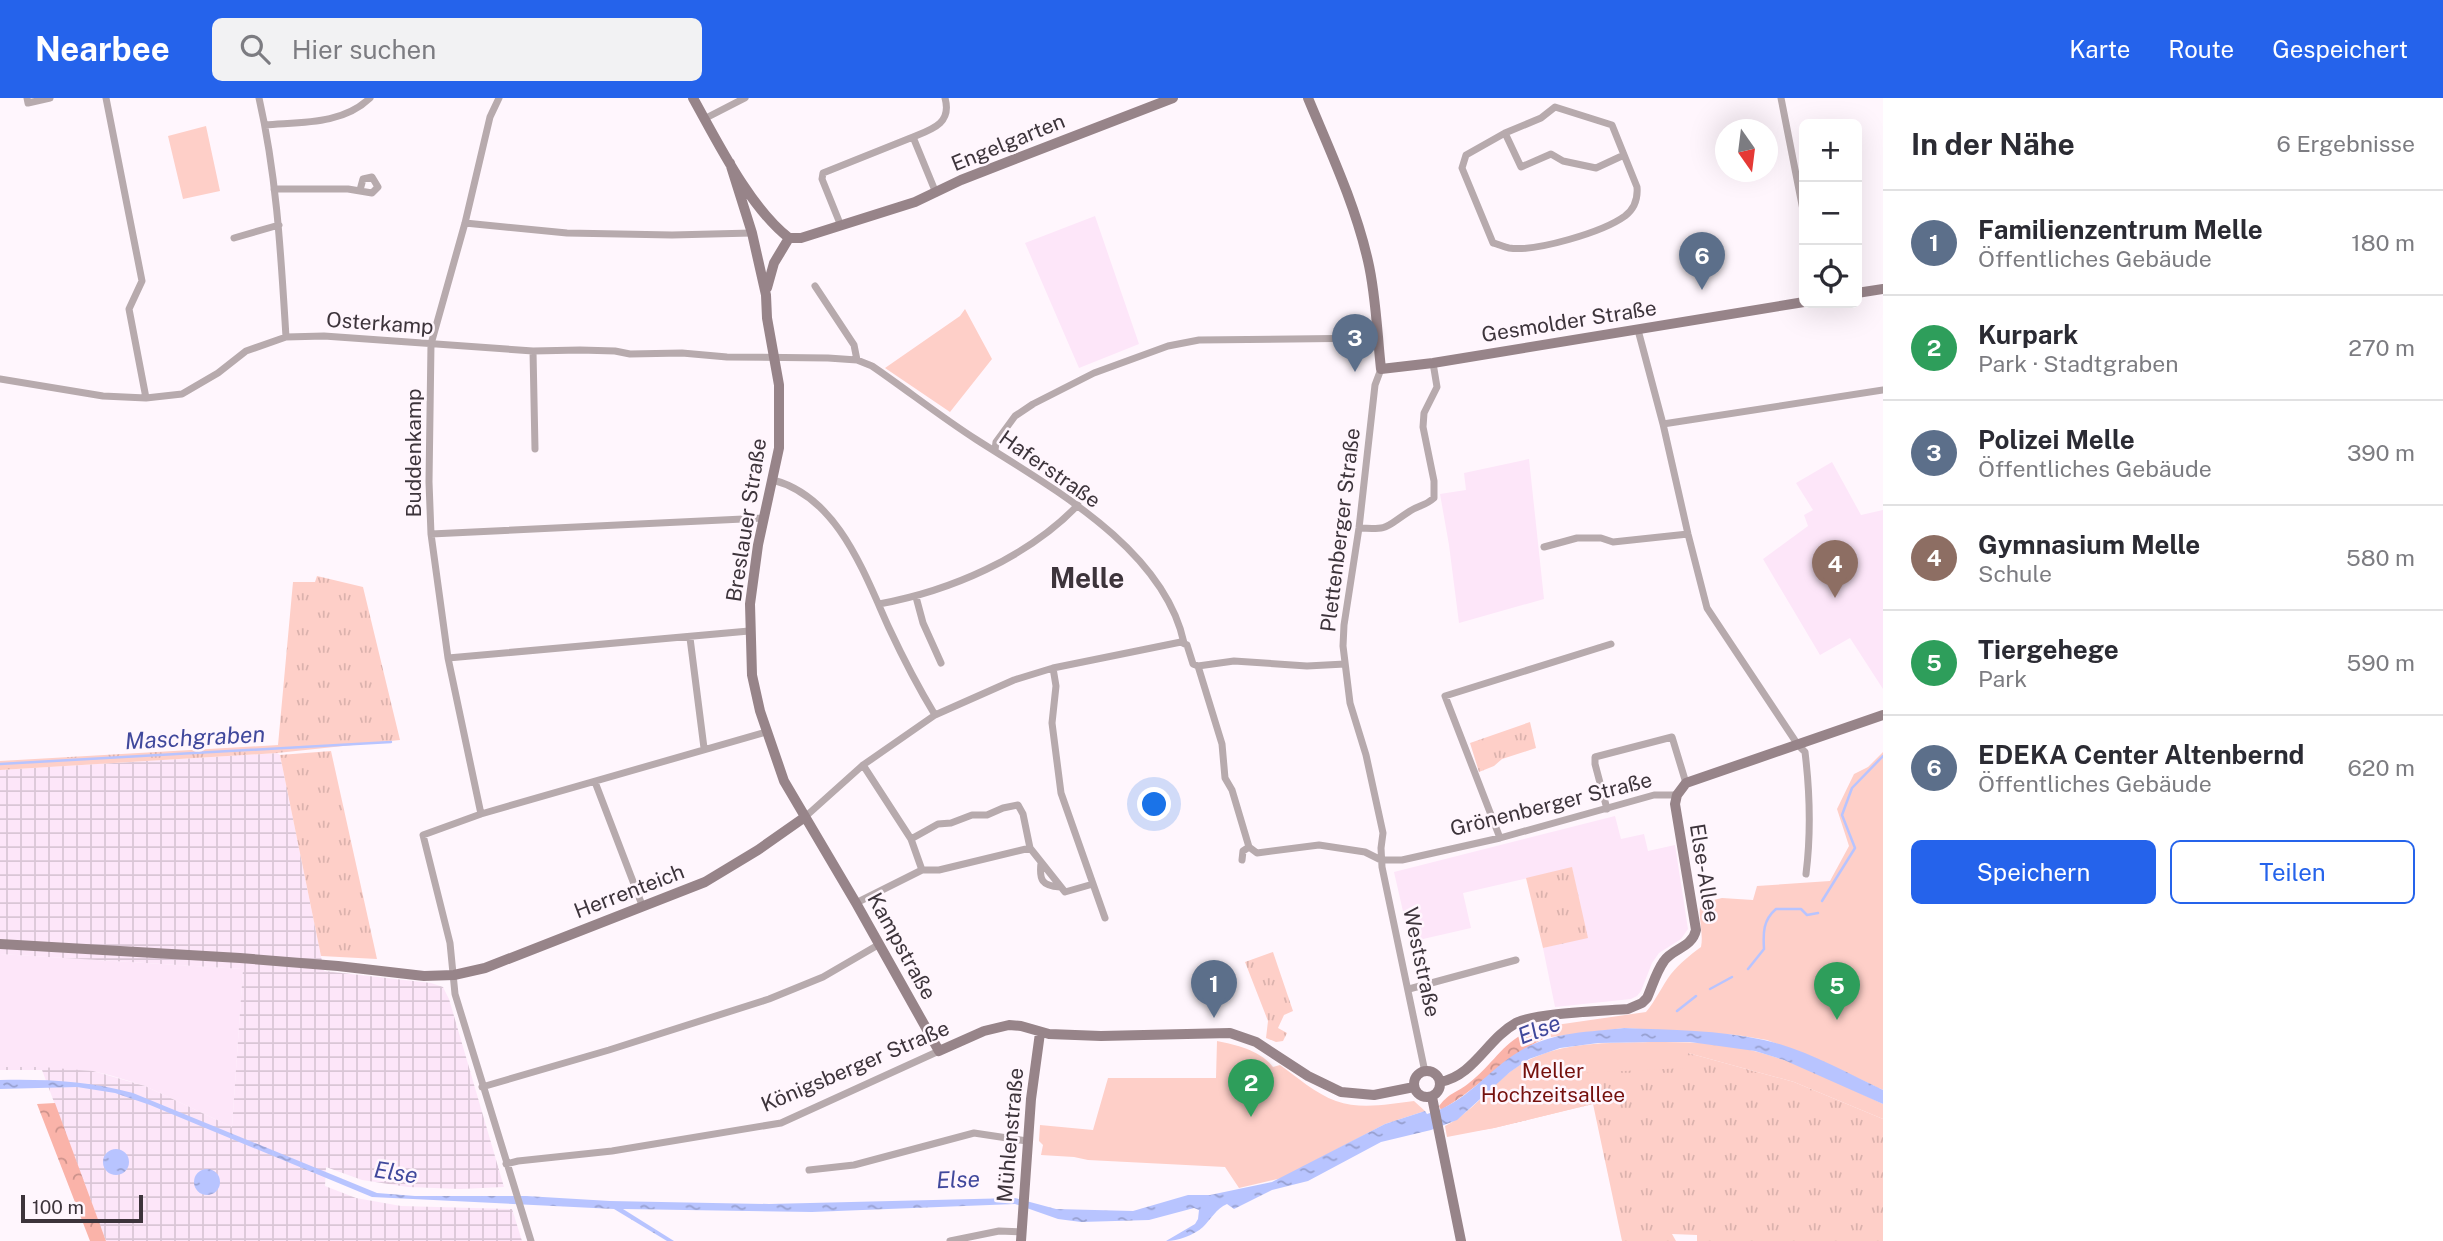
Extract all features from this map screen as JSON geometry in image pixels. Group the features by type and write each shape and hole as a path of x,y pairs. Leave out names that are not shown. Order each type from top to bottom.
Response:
{"street":[{"path":"28,101 50,98"},
{"path":"106,98 142,281 129,309 146,398"},
{"path":"259,98 279,225 286,337"},
{"path":"265,125 324,121 348,113 370,98"},
{"name":"Buddenkamp","path":"481,814 448,658 431,534 431,344 465,223 487,130 499,98"},
{"path":"693,98 730,163 773,226 789,237"},
{"path":"704,119 745,98"},
{"name":"Engelgarten","path":"841,226 821,179 823,173 942,124 946,116 945,98"},
{"name":"Engelgarten","path":"789,237 801,237 841,226 915,202 961,180 1173,98"},
{"path":"1308,98 1362,235 1369,265 1381,369"},
{"path":"1551,98 1555,107 1612,125 1637,187 1638,198 1627,215 1556,244 1510,248 1493,243 1462,168 1466,155 1505,132 1541,118 1555,107"},
{"path":"1781,98 1799,190"},
{"path":"1505,132 1521,167 1551,154 1563,161 1596,168 1624,155"},
{"name":"Engelgarten","path":"913,137 936,194"},
{"name":"Breslauer Straße","path":"730,163 752,233 766,295 779,385 780,428 773,480 751,589 749,631 752,675 766,732 784,782 831,860"},
{"path":"274,189 359,190"},
{"path":"465,223 567,233 752,233"},
{"path":"234,237 279,225"},
{"name":"Breslauer Straße","path":"766,295 774,263 789,237"},
{"path":"815,286 854,345 856,360"},
{"path":"1862,292 1883,289"},
{"name":"Gesmolder Straße","path":"1381,369 1433,363 1799,303"},
{"path":"1638,330 1707,608 1805,752 1809,785 1810,847 1806,874"},
{"name":"Osterkamp","path":"0,379 103,396 146,398 182,394 218,373 246,351 286,337 324,336 533,351 615,351 668,355 693,353 774,358"},
{"path":"995,450 996,442 1015,416 1033,404 1094,373 1168,346 1199,340 1377,338"},
{"path":"533,351 535,449"},
{"name":"Haferstraße","path":"774,358 856,360 872,366 1078,505 1150,571 1169,600 1184,643"},
{"path":"1359,528 1391,527 1412,510 1426,506 1434,498 1431,462 1423,427 1424,413 1437,387 1433,363"},
{"name":"Plettenberger Straße","path":"1381,369 1375,385 1359,528 1344,625 1350,702 1366,755 1383,833 1381,860"},
{"path":"1663,424 1883,390"},
{"path":"773,480 791,484 804,493 831,520 851,549 907,666 935,715"},
{"path":"879,604 916,597 1016,553 1057,526 1078,505"},
{"path":"431,534 764,518"},
{"path":"1544,547 1577,538 1601,538 1613,542 1688,534"},
{"path":"916,597 923,623 941,663"},
{"path":"448,658 749,631"},
{"path":"690,638 704,748"},
{"name":"Herrenteich","path":"0,944 252,959 424,976 454,975 485,968 705,882 805,817 863,765 935,715 1014,680 1053,668 1177,642 1184,643"},
{"path":"1184,643 1193,664 1198,666 1234,661 1307,666 1345,664"},
{"path":"1500,838 1445,696 1611,644"},
{"path":"1198,666 1222,744 1225,778 1232,790 1249,847 1257,853 1313,845 1340,847 1365,852 1381,860"},
{"path":"1053,668 1056,686 1052,723 1061,793 1105,918"},
{"path":"1606,809 1595,757 1672,737 1686,783 1883,715"},
{"path":"531,1241 455,994 450,943 423,835 481,814 766,732"},
{"path":"863,765 911,839 922,870"},
{"path":"595,782 642,905"},
{"name":"Grönenberger Straße","path":"1381,860 1402,860 1500,838 1654,795 1677,795 1686,783"},
{"name":"Else-Allee","path":"1440,1082 1461,1075 1497,1037 1517,1023 1628,1009 1643,1003 1664,961 1695,937 1675,804 1677,795"},
{"path":"911,839 938,824 951,823 972,815 987,815 1018,805 1023,814 1030,848 1060,887 1065,892 1092,880"},
{"path":"1242,860 1243,851 1249,847"},
{"path":"856,903 922,870 939,870 1030,848"},
{"name":"Kampstraße","path":"831,860 939,1051"},
{"name":"Weststraße","path":"1381,860 1425,1072"},
{"path":"482,1087 769,999 823,977 878,945"},
{"path":"1409,989 1516,960"},
{"name":"Königsberger Straße","path":"506,1164 612,1151 781,1123 996,1027 1021,1026 1044,1034 1101,1037 1230,1033 1256,1042 1308,1076 1341,1092 1374,1095 1415,1087"},
{"name":"Mühlenstraße","path":"1021,1236 1027,1141 1044,1034"},
{"path":"1433,1102 1419,1094 1415,1087 1418,1076 1425,1072 1436,1075 1440,1082 1440,1089 1433,1102 1461,1241"},
{"path":"809,1170 854,1165 974,1133 1027,1141"},
{"path":"950,1241 999,1231 1021,1236"}],"shaded area":[{"path":"1095,216 1139,344 1079,368 1025,243"},
{"path":"1529,459 1544,599 1459,623 1440,494 1466,490 1464,473"},
{"path":"1832,462 1861,515 1883,510 1883,689 1850,638 1820,655 1763,559 1808,526 1804,515 1813,510 1796,483"},
{"path":"277,753 280,755 324,971 431,983 443,987 449,999 504,1187 408,1187 362,1180 326,1167 325,1186 356,1198 401,1206 512,1209 522,1241 106,1241 42,1070 0,1070 0,1067 42,1067 93,1071 145,1086 232,1127 243,969 0,954 0,770"},
{"path":"1615,816 1621,839 1644,834 1648,851 1675,845 1688,929 1681,939 1659,953 1637,996 1631,999 1555,1007 1543,948 1587,937 1572,868 1463,893 1471,928 1410,942 1394,872"},
{"path":"0,954 243,969 232,1127 145,1086 113,1076 93,1071 0,1067"}],"green space":[{"path":"206,126 220,191 183,199 168,136"},
{"path":"965,309 992,359 950,412 885,368 960,316"},
{"path":"317,576 363,587 400,740 277,753 0,770 0,761 278,745 293,582 315,582"},
{"path":"1530,722 1536,748 1502,759 1494,766 1479,772 1470,743"},
{"path":"331,751 377,959 321,956 280,755"},
{"path":"1883,752 1883,1090 1815,1058 1767,1040 1737,1035 1624,1028 1551,1037 1549,1026 1646,1012 1671,974 1701,947 1701,903 1722,898 1753,900 1757,886 1830,881 1849,846 1837,809 1854,774 1868,767"},
{"path":"1572,867 1588,938 1543,948 1526,878"},
{"path":"1273,952 1293,1011 1284,1015 1278,1028 1287,1033 1283,1041 1276,1042 1266,1038 1268,1021 1245,962"},
{"path":"1541,1028 1543,1039 1516,1055 1441,1110 1439,1106 1443,1101 1479,1075 1509,1043"},
{"path":"1217,1041 1255,1052 1273,1067 1280,1065 1314,1090 1336,1101 1365,1106 1414,1101 1425,1111 1385,1124 1282,1178 1239,1188 1225,1167 1041,1155 1043,1145 1039,1141 1040,1125 1093,1130 1108,1078 1216,1078"},
{"name":"Meller Hochzeitsallee","path":"1651,1042 1718,1044 1774,1057 1822,1075 1883,1104 1883,1119 1794,1082 1688,1053 1685,1068 1584,1073 1600,1102 1447,1137 1445,1126 1463,1114 1511,1071 1527,1061 1560,1049 1578,1046"},
{"path":"1688,1053 1794,1082 1883,1119 1883,1241 1697,1241 1697,1235 1672,1234 1676,1241 1622,1241 1593,1104 1468,1132 1517,1084"},
{"path":"55,1103 106,1241 90,1241 37,1104"}],"water":[{"path":"1624,1028 1712,1032 1779,1044 1825,1062 1883,1090 1883,1104 1784,1060 1755,1051 1690,1042 1598,1043 1560,1048 1529,1059 1510,1072 1457,1120 1431,1130 1381,1142 1308,1181 1272,1190 1234,1209 1227,1204 1199,1230 1176,1240 1166,1241 1195,1224 1199,1210 1194,1208 1149,1220 1081,1222 1058,1219 1015,1204 812,1212 623,1209 674,1241 667,1241 614,1209 372,1197 115,1093 77,1087 0,1089 0,1080 34,1080 83,1083 133,1093 377,1193 769,1204 1015,1198 1056,1209 1133,1211 1188,1195 1210,1195 1272,1182 1385,1124 1425,1111 1427,1114 1453,1103 1508,1059 1532,1045 1570,1034"},
{"path":"116,1149 125,1153 129,1162 125,1171 116,1175 107,1171 103,1162 107,1153"},
{"path":"207,1169 216,1173 220,1182 216,1191 207,1195 198,1191 194,1182 198,1173"}],"waterway":[{"name":"Maschgraben","path":"0,764 391,742"},
{"path":"1822,901 1855,848 1842,815 1852,788 1883,756"},
{"path":"1748,969 1764,949 1765,927 1776,909 1801,909 1807,915 1818,913"},
{"path":"1710,989 1732,977"},
{"path":"1677,1011 1696,996"}],"place":[{"name":"EDEKA Center Altenbernd","path":"1702,290"},
{"name":"Polizei Melle","path":"1355,372"},
{"name":"Gymnasium Melle","path":"1835,598"},
{"name":"Familienzentrum Melle","path":"1214,1018"},
{"name":"Tiergehege","path":"1837,1020"},
{"name":"Kurpark","path":"1251,1117"}],"district":[{"name":"Melle","path":"1087,577"}],"water label":[{"name":"Else","path":"1539,1029"},
{"name":"Else","path":"396,1172"},
{"name":"Else","path":"958,1179"}]}
